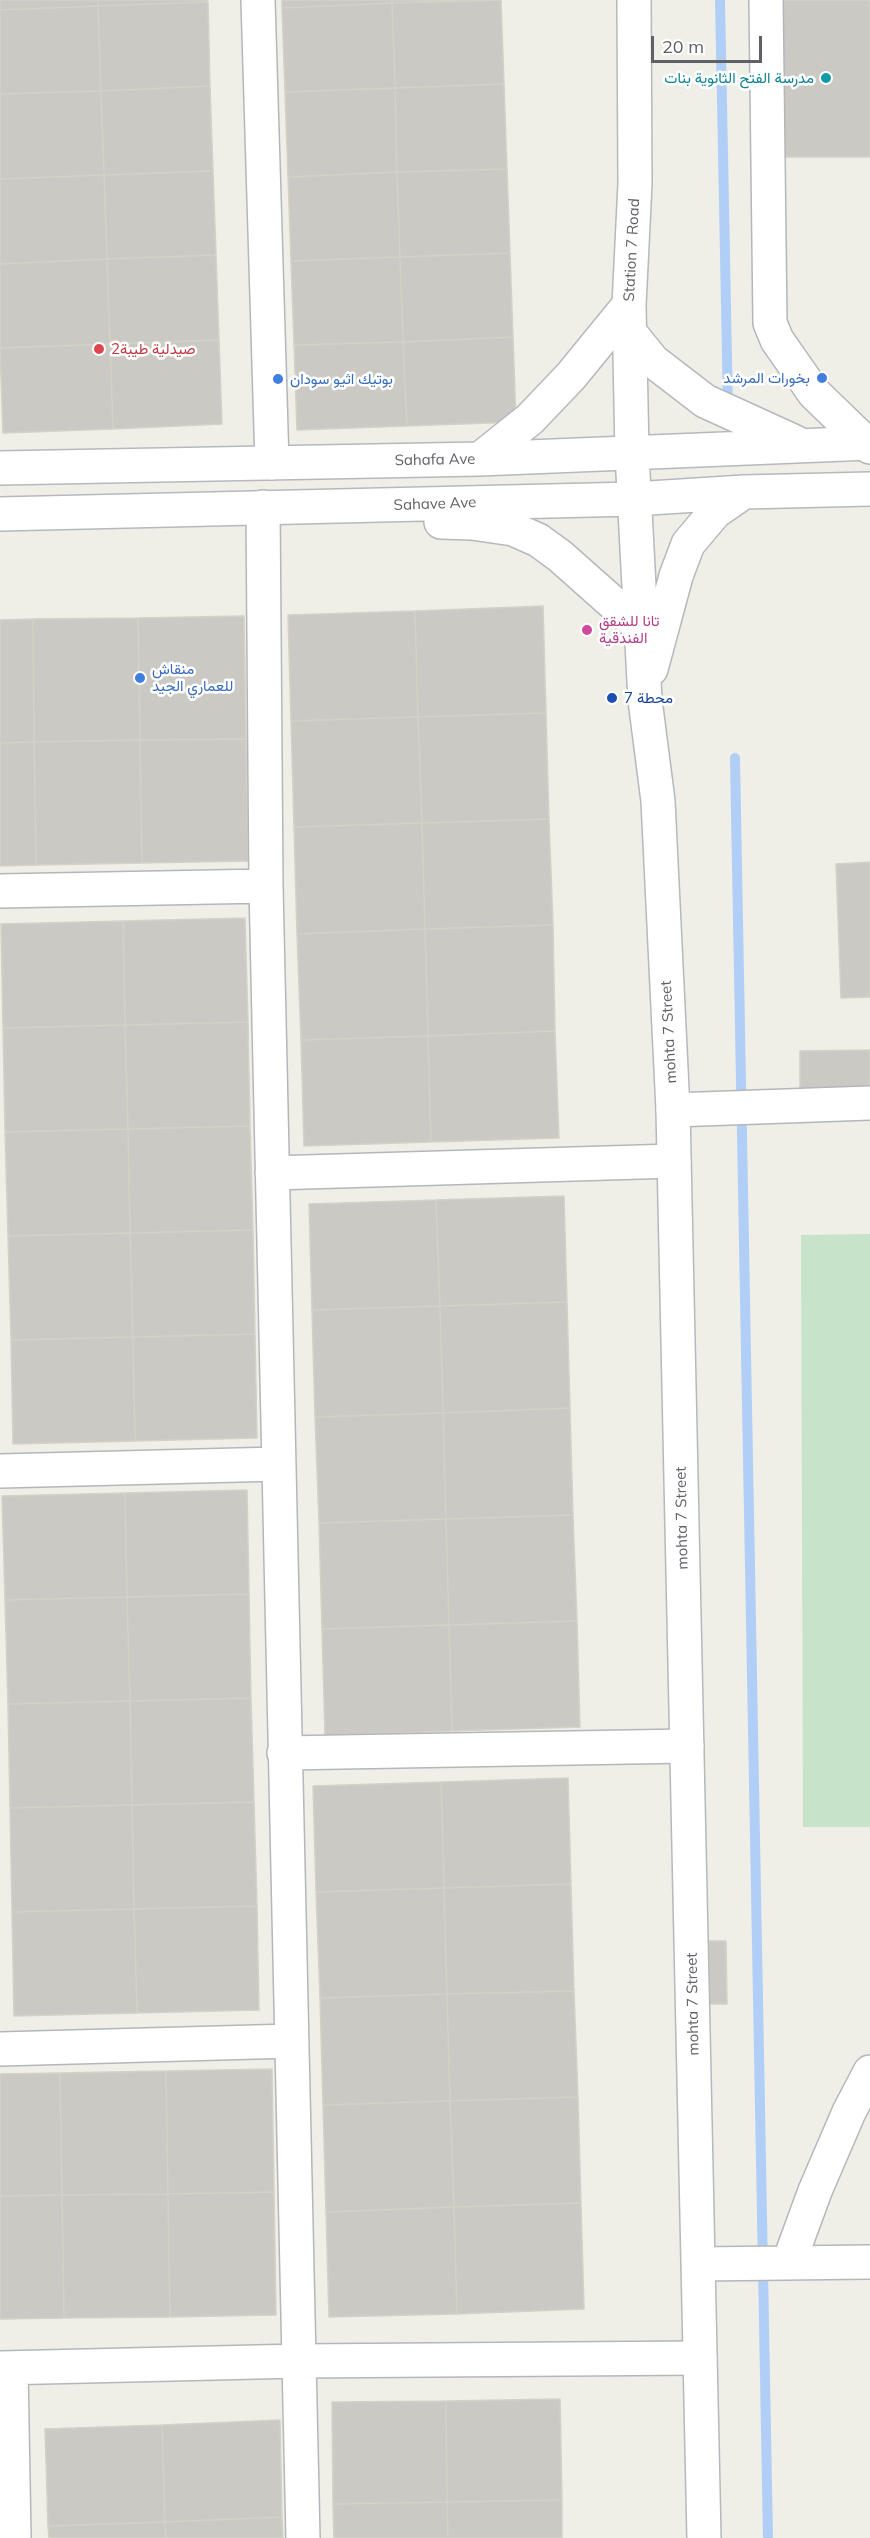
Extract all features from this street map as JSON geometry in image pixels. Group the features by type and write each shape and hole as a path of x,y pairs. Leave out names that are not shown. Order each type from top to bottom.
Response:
{"street":[{"path":"258,0 272,463"},
{"name":"Station 7 Road","path":"634,0 635,184 630,319 634,499"},
{"path":"766,0 770,323 777,340 814,393 869,444"},
{"path":"480,459 531,419 570,376 630,319 653,361 705,401 802,446"},
{"name":"Sahafa Ave","path":"0,468 480,459 869,444"},
{"name":"Sahave Ave","path":"0,514 263,507 333,508 870,489"},
{"path":"645,700 670,597 688,544 715,512 744,492"},
{"name":"mohta 7 Street","path":"634,499 645,700 658,801 673,1110 704,2538"},
{"path":"263,507 266,886 303,2538"},
{"path":"333,508 380,520 472,523 513,529 538,540 560,556 640,627"},
{"path":"0,891 266,886"},
{"path":"673,1110 870,1103"},
{"path":"272,1173 674,1161"},
{"path":"0,1471 278,1464"},
{"path":"284,1753 687,1746"},
{"path":"0,2049 292,2041"},
{"path":"789,2262 815,2191 849,2112 870,2072"},
{"path":"699,2264 870,2262"},
{"path":"14,2538 6,2368 300,2361 700,2358"}],"green space":[{"path":"870,1234 870,1827 803,1827 801,1235"}],"building":[{"path":"0,0 98,0 98,6 0,10"},
{"path":"98,0 207,0 208,2 98,6"},
{"path":"282,0 391,0 392,3 282,8"},
{"path":"391,0 478,0 392,3"},
{"path":"501,0 504,84 395,88 392,3"},
{"name":"مدرسة الفتح الثانوية بنات","path":"781,0 870,0 870,157 781,157"},
{"path":"208,2 210,86 101,91 98,6"},
{"path":"392,3 395,88 285,92 282,8"},
{"path":"98,6 101,91 0,94 0,10"},
{"path":"504,84 507,169 397,172 395,88"},
{"path":"210,86 213,171 104,175 101,91"},
{"path":"395,88 397,172 288,177 285,92"},
{"path":"101,91 104,175 0,179 0,94"},
{"path":"507,169 510,253 400,257 397,172"},
{"path":"213,171 216,255 107,259 104,175"},
{"path":"397,172 400,257 291,261 288,177"},
{"path":"104,175 107,259 0,264 0,179"},
{"path":"510,253 513,337 403,342 400,257"},
{"path":"216,255 219,340 110,344 107,259"},
{"path":"400,257 403,342 294,345 291,261"},
{"path":"107,259 110,344 0,348 0,264"},
{"path":"513,337 516,422 407,426 403,342"},
{"path":"219,340 222,424 113,429 110,344"},
{"path":"403,342 407,426 297,430 294,345"},
{"path":"110,344 113,429 3,433 0,348"},
{"path":"543,606 546,713 418,717 415,611"},
{"path":"415,611 418,717 291,721 288,615"},
{"path":"244,616 246,739 140,740 138,618"},
{"path":"138,618 140,740 34,742 33,619"},
{"path":"33,619 34,742 0,743 0,620"},
{"path":"546,713 549,819 422,823 418,717"},
{"path":"418,717 422,823 294,827 291,721"},
{"path":"246,739 248,861 142,863 140,740"},
{"path":"140,740 142,863 36,865 34,742"},
{"path":"34,742 36,865 0,866 0,743"},
{"path":"549,819 553,925 425,929 422,823"},
{"path":"422,823 425,929 297,934 294,827"},
{"path":"870,862 870,997 841,998 836,864"},
{"path":"245,918 248,1022 125,1025 123,921"},
{"path":"123,921 125,1025 3,1028 1,924"},
{"path":"553,925 555,1031 428,1036 425,929"},
{"path":"425,929 428,1036 301,1040 297,934"},
{"path":"248,1022 250,1126 128,1129 125,1025"},
{"path":"125,1025 128,1129 5,1132 3,1028"},
{"path":"555,1031 559,1138 431,1142 428,1036"},
{"path":"428,1036 431,1142 304,1146 301,1040"},
{"path":"870,1050 870,1096 800,1097 800,1051"},
{"path":"250,1126 253,1230 130,1233 128,1129"},
{"path":"128,1129 130,1233 8,1236 5,1132"},
{"path":"564,1196 567,1302 440,1306 436,1200"},
{"path":"436,1200 440,1306 312,1310 309,1204"},
{"path":"253,1230 255,1334 133,1337 130,1233"},
{"path":"130,1233 133,1337 11,1340 8,1236"},
{"path":"567,1302 570,1408 443,1413 440,1306"},
{"path":"440,1306 443,1413 315,1417 312,1310"},
{"path":"255,1334 257,1438 135,1441 133,1337"},
{"path":"133,1337 135,1441 13,1444 11,1340"},
{"path":"570,1408 573,1515 446,1519 443,1413"},
{"path":"443,1413 446,1519 319,1523 315,1417"},
{"path":"247,1490 249,1594 127,1597 125,1493"},
{"path":"125,1493 127,1597 5,1600 2,1496"},
{"path":"573,1515 577,1621 449,1625 446,1519"},
{"path":"446,1519 449,1625 322,1629 319,1523"},
{"path":"249,1594 251,1698 130,1701 127,1597"},
{"path":"127,1597 130,1701 8,1704 5,1600"},
{"path":"577,1621 580,1727 452,1731 449,1625"},
{"path":"449,1625 452,1731 325,1736 322,1629"},
{"path":"251,1698 254,1802 132,1805 130,1701"},
{"path":"130,1701 132,1805 10,1808 8,1704"},
{"path":"568,1778 571,1884 444,1888 441,1782"},
{"path":"441,1782 444,1888 316,1892 313,1786"},
{"path":"254,1802 257,1906 134,1909 132,1805"},
{"path":"132,1805 134,1909 12,1912 10,1808"},
{"path":"571,1884 574,1991 447,1994 444,1888"},
{"path":"444,1888 447,1994 320,1998 316,1892"},
{"path":"257,1906 259,2010 137,2013 134,1909"},
{"path":"134,1909 137,2013 14,2016 12,1912"},
{"path":"709,1941 726,1941 727,2004 709,2004"},
{"path":"574,1991 578,2097 450,2101 447,1994"},
{"path":"447,1994 450,2101 323,2105 320,1998"},
{"path":"272,2069 274,2192 168,2194 166,2071"},
{"path":"166,2071 168,2194 62,2195 60,2073"},
{"path":"60,2073 62,2195 0,2196 0,2074"},
{"path":"578,2097 581,2203 454,2207 450,2101"},
{"path":"450,2101 454,2207 326,2212 323,2105"},
{"path":"274,2192 276,2315 170,2317 168,2194"},
{"path":"168,2194 170,2317 64,2318 62,2195"},
{"path":"62,2195 64,2318 0,2319 0,2196"},
{"path":"581,2203 584,2309 457,2314 454,2207"},
{"path":"454,2207 457,2314 329,2317 326,2212"},
{"path":"560,2399 562,2500 447,2502 446,2401"},
{"path":"446,2401 447,2502 333,2504 332,2402"},
{"path":"280,2420 282,2517 165,2522 162,2425"},
{"path":"162,2425 165,2522 48,2526 45,2429"},
{"path":"562,2500 562,2538 448,2538 447,2502"},
{"path":"447,2502 448,2538 334,2538 333,2504"},
{"path":"282,2517 283,2538 166,2538 165,2522"},
{"path":"165,2522 166,2538 49,2538 48,2526"}],"waterway":[{"path":"720,0 728,408"},
{"path":"735,758 768,2538"}],"place":[{"name":"مدرسة الفتح الثانوية بنات","path":"826,78"},
{"name":"صيدلية طيبة2","path":"99,349"},
{"name":"بخورات المرشد","path":"822,378"},
{"name":"بوتيك اثيو سودان","path":"278,379"},
{"name":"تانا للشقق الفندقية","path":"587,630"},
{"name":"منقاش للعماري الجيد","path":"140,678"},
{"name":"محطة 7","path":"612,698"}]}
